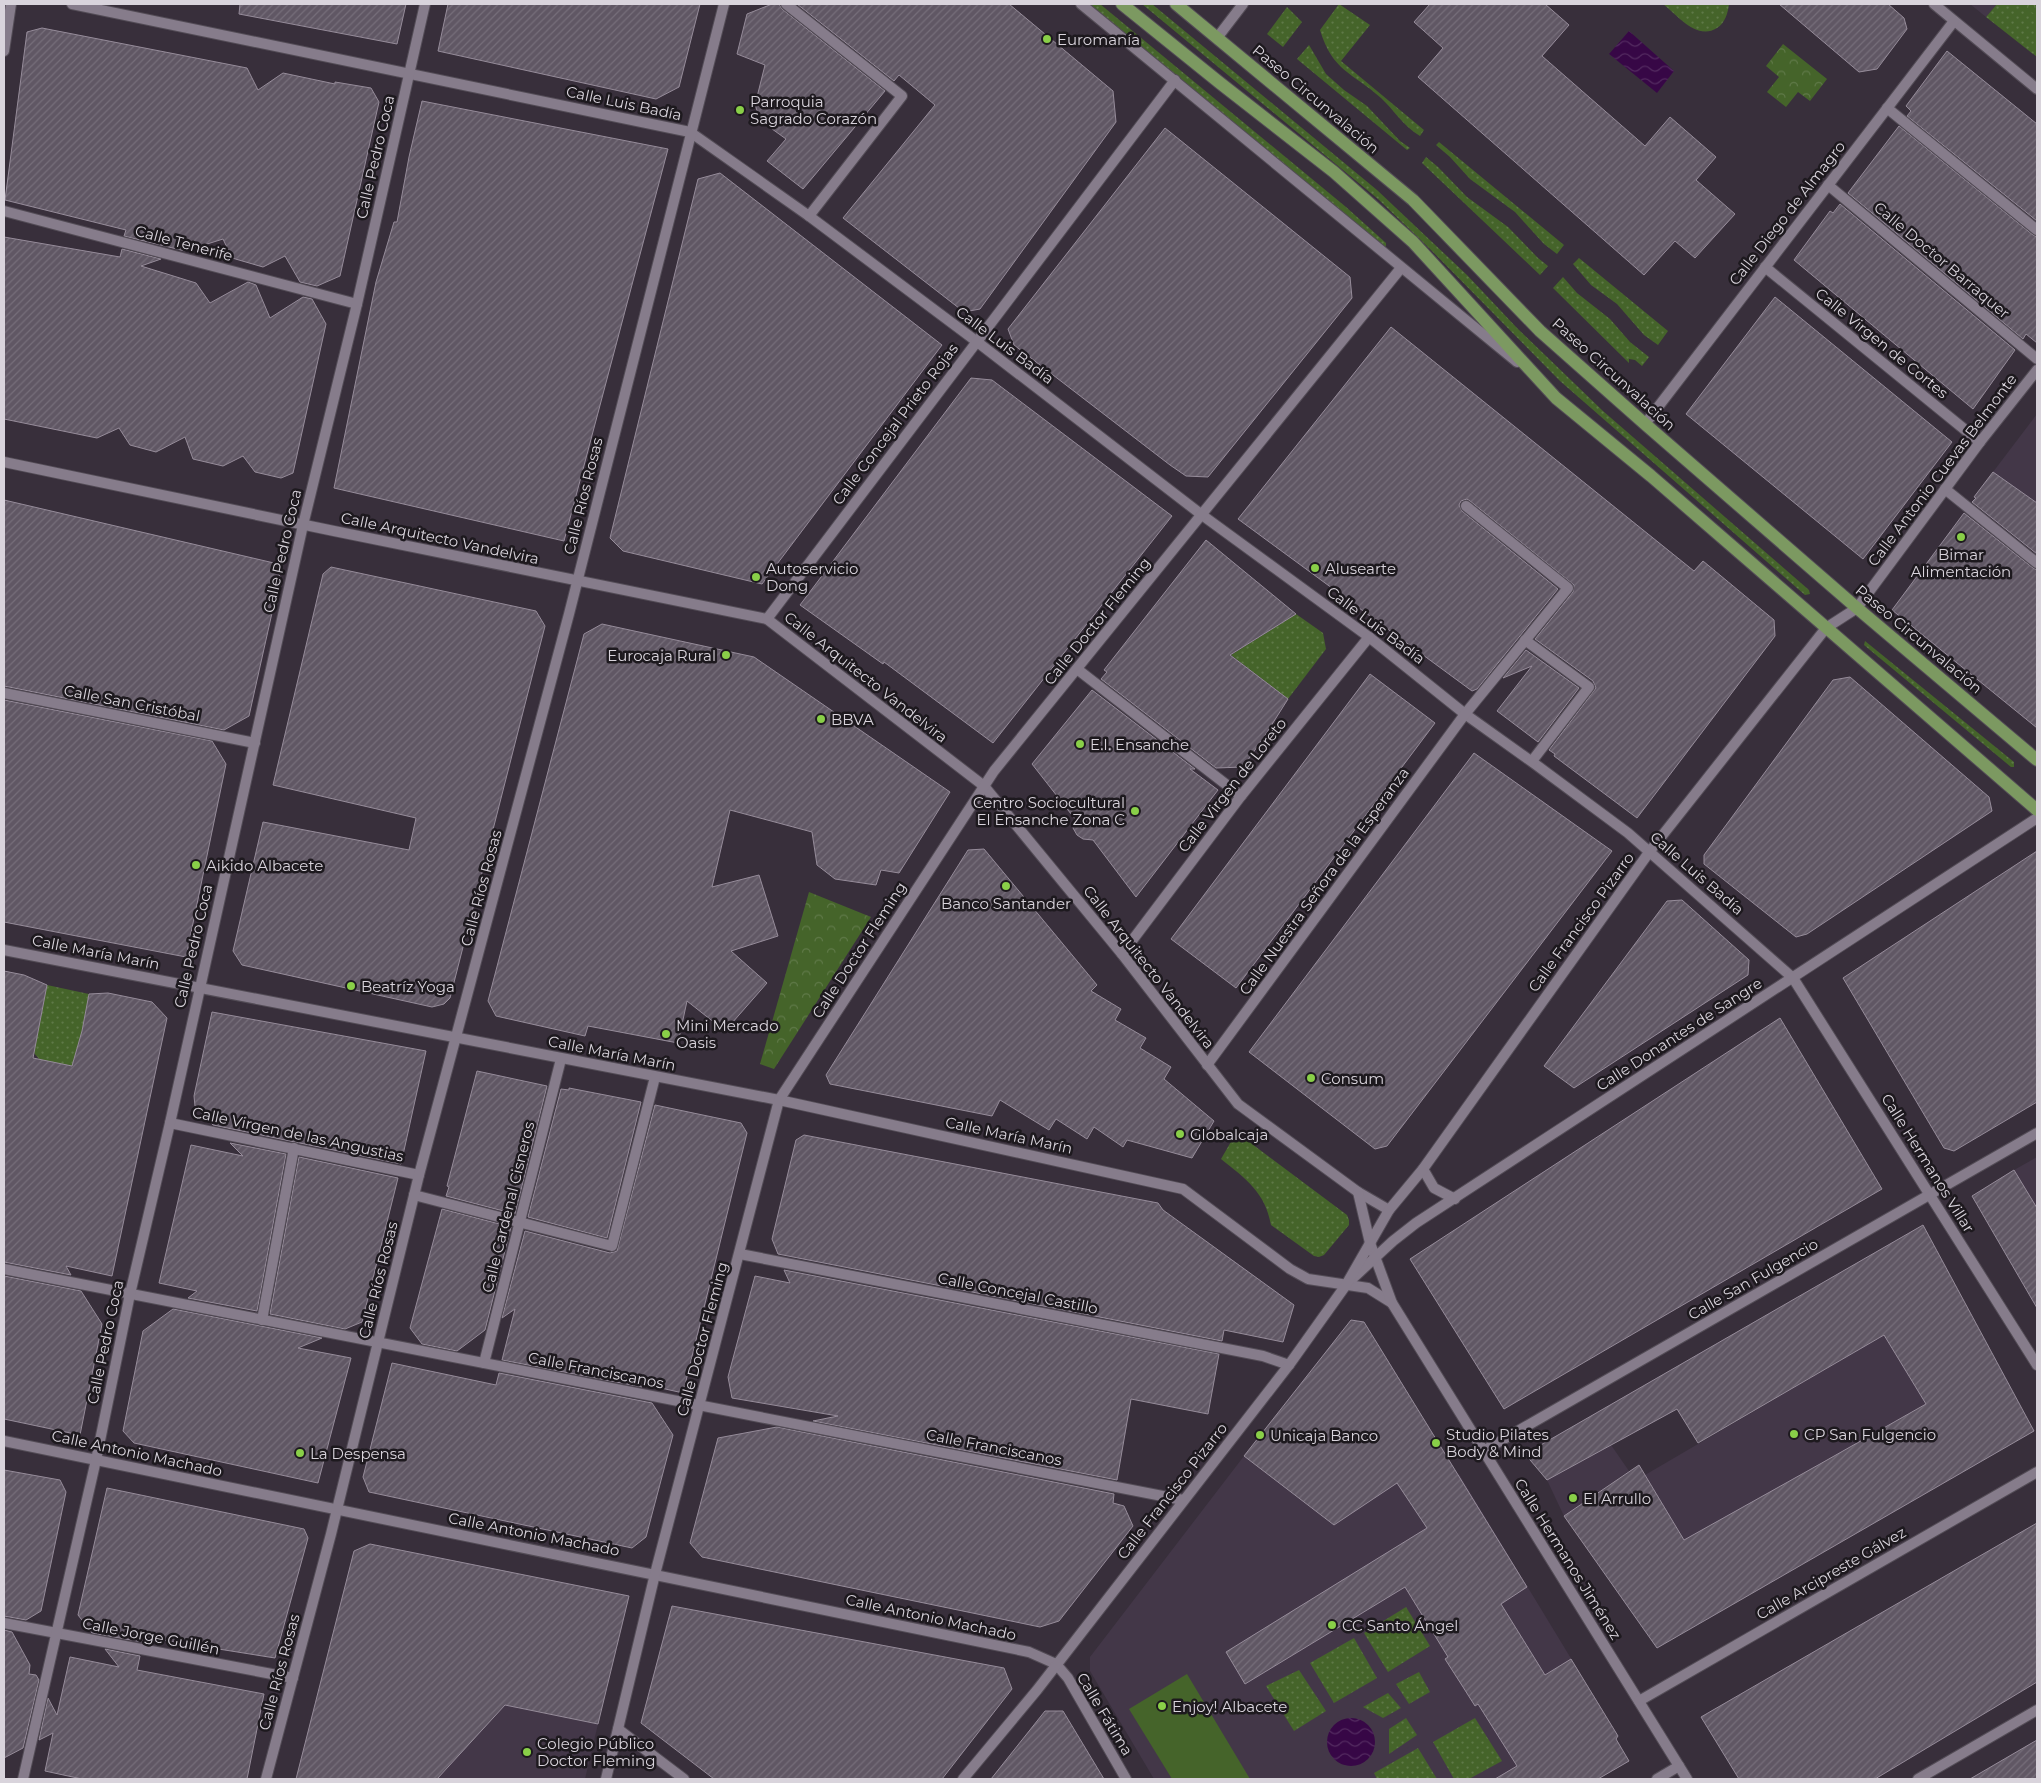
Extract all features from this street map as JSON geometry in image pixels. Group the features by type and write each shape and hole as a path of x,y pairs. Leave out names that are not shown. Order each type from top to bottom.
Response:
{"main road":[{"path":"1122,4 1334,172 1413,242 1556,398 1658,482 2037,810"},
{"name":"Paseo Circunvalación","path":"1176,4 1413,200 1540,331 1856,608 2037,760"}],"street":[{"path":"4,51 11,4"},
{"name":"Calle Luis Badía","path":"72,4 690,132 809,216 1202,515 1369,637 1465,714 1532,761 1650,851 1793,978"},
{"name":"Calle Pedro Coca","path":"23,1779 96,1460 130,1294 303,525 357,304 425,4"},
{"name":"Calle Ríos Rosas","path":"266,1779 337,1510 419,1175 577,581 724,4"},
{"path":"786,4 902,96 809,216"},
{"path":"1081,4 1529,371 1556,398"},
{"path":"1218,38 1243,4"},
{"path":"1934,4 2037,88"},
{"name":"Calle Diego de Almagro","path":"1645,424 1954,21"},
{"name":"Calle Concejal Prieto Rojas","path":"767,619 1175,80"},
{"path":"1887,108 2037,230"},
{"name":"Calle Doctor Barraquer","path":"1828,185 2037,359"},
{"name":"Calle Tenerife","path":"4,212 357,304"},
{"name":"Calle Virgen de Cortes","path":"1765,267 1980,442"},
{"name":"Calle Doctor Fleming","path":"606,1779 655,1574 779,1100 984,786 1401,268"},
{"name":"Calle Antonio Cuevas Belmonte","path":"1826,628 1856,608 1980,442 2037,370"},
{"name":"Calle Arquitecto Vandelvira","path":"4,462 767,619 984,786 1122,954 1238,1104 1358,1192"},
{"path":"1945,489 2037,564"},
{"name":"Calle Nuestra Señora de la Esperanza","path":"1207,1066 1465,714 1568,588 1466,506"},
{"name":"Calle Francisco Pizarro","path":"963,1779 1056,1664 1289,1365 1346,1285 1388,1210 1423,1169 1650,851 1826,628"},
{"name":"Calle Virgen de Loreto","path":"1122,954 1242,796 1369,637"},
{"path":"1525,640 1589,687 1532,761"},
{"path":"1077,669 1242,796"},
{"name":"Calle San Cristóbal","path":"4,693 255,743"},
{"name":"Calle Donantes de Sangre","path":"1346,1285 1410,1228 2037,818"},
{"name":"Calle María Marín","path":"4,950 779,1100 1182,1189 1290,1269 1308,1278 1346,1285"},
{"name":"Calle Hermanos Villar","path":"1793,978 2037,1365"},
{"name":"Calle Cardenal Cisneros","path":"484,1363 561,1059"},
{"path":"414,1195 612,1246 655,1077"},
{"name":"Calle Virgen de las Angustias","path":"170,1123 419,1175"},
{"name":"Calle San Fulgencio","path":"1483,1451 2037,1133"},
{"path":"262,1320 294,1148"},
{"path":"1423,1169 1434,1188 1455,1199"},
{"path":"1358,1192 1388,1210"},
{"name":"Calle Hermanos Jiménez","path":"1358,1192 1370,1243 1392,1303 1687,1779"},
{"name":"Calle Concejal Castillo","path":"740,1254 1263,1356 1289,1365"},
{"name":"Calle Franciscanos","path":"4,1269 1183,1500"},
{"name":"Calle Hermanos Jiménez","path":"1346,1285 1368,1288 1392,1303"},
{"name":"Calle Antonio Machado","path":"4,1441 1029,1652 1056,1664"},
{"name":"Calle Arcipreste Gálvez","path":"1639,1700 2037,1472"},
{"name":"Calle Jorge Guillén","path":"4,1623 293,1678"},
{"name":"Calle Fátima","path":"1056,1664 1068,1678 1126,1779"},
{"path":"1918,1779 2037,1710"},
{"path":"618,1729 684,1779"},
{"path":"1657,1779 1679,1766"}],"shaded area":[{"path":"1970,4 1997,4 1986,17"},
{"path":"2037,414 2037,503 1993,472"},
{"path":"2037,1157 2037,1208 2014,1170"},
{"name":"CP San Fulgencio","path":"1884,1335 1926,1404 1820,1464 1835,1488 1792,1480 1684,1540 1645,1475"},
{"name":"El Arrullo","path":"1611,1445 1629,1471 1564,1516 1547,1480"},
{"name":"CC Santo Ángel","path":"1244,1456 1334,1525 1412,1473 1433,1490 1459,1474 1618,1736 1616,1739 1629,1761 1598,1779 1154,1779 1090,1671 1090,1657"},
{"name":"Colegio Público Doctor Fleming","path":"505,1705 598,1724 585,1779 437,1779"}],"green space":[{"path":"1088,4 1100,4 1346,207 1386,243 1386,246 1385,247"},
{"path":"1142,4 1152,4 1377,190 1467,275 1517,328 1603,411 1809,590 1810,594 1805,595 1560,381 1378,199"},
{"path":"1339,4 1370,25 1341,61 1424,130 1420,136 1404,123 1371,89 1344,70 1331,55 1320,30"},
{"path":"1663,4 1729,4 1726,18 1720,26 1710,31 1702,31 1688,25"},
{"path":"1997,4 2037,4 2037,57 1986,17"},
{"path":"2016,4 2037,4 2037,15"},
{"path":"1287,7 1302,22 1283,47 1267,34"},
{"path":"1783,44 1827,79 1810,101 1798,92 1786,107 1767,92 1779,77 1766,66"},
{"path":"1309,45 1326,74 1344,90 1367,106 1400,141 1410,148 1407,150 1297,59"},
{"path":"1439,142 1564,245 1557,254 1544,244 1515,212 1470,179 1436,145"},
{"path":"1426,157 1467,197 1508,227 1548,266 1540,275 1422,163"},
{"path":"1579,258 1668,331 1658,345 1644,335 1617,304 1591,285 1573,264"},
{"path":"1563,277 1577,293 1610,319 1630,342 1649,357 1642,366 1635,360 1629,359 1629,363 1553,288"},
{"path":"1296,614 1323,633 1326,649 1288,699 1231,655"},
{"path":"1865,641 2014,762 2014,767 2011,767 1864,645"},
{"path":"809,892 871,917 774,1069 760,1064"},
{"path":"47,985 89,994 82,1031 72,1066 40,1060 34,1053"},
{"path":"1244,1138 1347,1215 1349,1225 1324,1255 1314,1256 1271,1225 1264,1204 1253,1187 1221,1159 1232,1140"},
{"path":"1406,1607 1430,1646 1388,1672 1364,1633"},
{"path":"1354,1638 1377,1678 1334,1703 1310,1663"},
{"path":"1299,1670 1326,1711 1294,1731 1266,1686"},
{"path":"1419,1672 1430,1692 1409,1704 1396,1684"},
{"path":"1187,1674 1250,1779 1172,1779 1129,1709"},
{"path":"1388,1693 1401,1708 1383,1718 1363,1707"},
{"path":"1406,1718 1417,1735 1389,1754 1389,1729"},
{"path":"1475,1718 1502,1761 1469,1779 1454,1779 1433,1742"},
{"path":"1418,1748 1437,1779 1377,1779 1374,1773"}],"water":[{"path":"1629,31 1674,71 1657,93 1609,54"},
{"path":"1351,1718 1360,1720 1368,1725 1373,1733 1375,1742 1373,1751 1368,1759 1360,1764 1351,1766 1342,1764 1334,1759 1329,1751 1327,1742 1329,1733 1334,1725 1342,1720"}],"building":[{"path":"240,4 406,4 397,44 239,14"},
{"path":"448,4 700,4 679,87 656,99 438,51"},
{"path":"772,4 779,4 782,9 885,91 803,189 767,161 786,139 761,121 755,105 765,65 737,54 747,14"},
{"path":"797,4 1009,4 1113,91 1116,122 980,309 964,312 843,218 935,105 899,75 894,81"},
{"path":"1430,4 1545,4 1569,25 1542,56 1645,146 1670,117 1716,157 1696,180 1735,214 1695,258 1675,241 1644,275 1418,77 1443,48 1414,22"},
{"path":"1779,4 1888,4 1904,18 1907,29 1877,69 1859,72"},
{"path":"42,28 247,68 258,90 283,73 335,84 335,82 371,88 379,102 340,276 317,286 300,282 285,256 263,267 232,258 223,239 185,251 124,236 126,230 5,200 27,32"},
{"path":"1947,51 2037,124 2037,221 1907,116 1911,111 1906,106"},
{"path":"422,101 668,149 564,541 334,488 376,282 394,222 397,222"},
{"path":"1899,126 2037,237 2037,343 2026,334 2023,339 1848,193"},
{"path":"1165,128 1350,277 1352,298 1208,477 1186,476 1170,465 1014,345 1008,329"},
{"path":"720,173 942,345 762,584 623,551 610,538 698,179"},
{"path":"1840,204 2015,350 1973,409 1794,260 1830,211 1833,213"},
{"path":"4,237 120,257 122,249 161,259 141,266 196,283 210,303 248,282 256,285 270,318 303,297 312,299 326,324 293,473 281,478 255,472 243,456 223,466 193,459 185,437 156,452 130,445 119,428 97,438 4,419"},
{"path":"1775,297 1952,442 1863,559 1686,414"},
{"path":"1391,327 1694,571 1703,561 1774,620 1775,636 1637,818 1554,756 1555,754 1549,750 1596,688 1593,681 1535,639 1573,592 1574,585 1470,501 1467,499 1461,501 1459,505 1462,511 1558,589 1477,689 1472,691 1238,519"},
{"path":"971,378 992,380 1172,516 993,743 884,662 883,664 800,605"},
{"path":"1993,472 2037,503 2037,554 1972,502"},
{"path":"4,500 274,563 280,577 249,716 224,730 4,686"},
{"path":"1964,513 2037,570 2037,728 1892,610"},
{"path":"1206,540 1296,614 1230,655 1288,699 1243,767 1216,768 1101,679 1107,672 1104,670"},
{"path":"331,567 536,611 545,626 450,998 444,1004 432,1007 242,965 233,951 263,822 409,850 416,818 273,785 323,574"},
{"path":"602,624 754,657 950,792 899,873 881,870 876,885 835,879 817,865 812,832 730,810 712,887 759,875 778,936 731,951 767,983 725,1031 687,1001 678,1043 588,1026 585,1036 496,1016 488,1001 584,634"},
{"path":"1526,650 1579,688 1538,742 1497,711 1532,666 1503,678"},
{"path":"1370,674 1435,723 1236,988 1171,939"},
{"path":"1850,677 1989,797 1992,811 1807,934 1796,937 1704,864 1704,855 1833,680"},
{"name":"Centro Sociocultural El Ensanche Zona C","path":"1092,690 1195,769 1190,769 1218,790 1136,897 1093,840 1083,839 1077,835 1073,828 1075,819 1032,764"},
{"path":"4,700 212,741 226,764 186,957 4,922"},
{"path":"1474,753 1612,851 1387,1146 1375,1149 1249,1052"},
{"path":"984,849 1097,985 1091,991 1121,1009 1115,1020 1146,1038 1140,1048 1171,1067 1164,1079 1214,1121 1192,1158 1127,1140 1123,1147 1094,1127 1087,1139 1056,1119 1049,1130 1000,1100 992,1116 830,1084 826,1075 968,850"},
{"path":"2037,851 2037,1102 1954,1151 1944,1148 1843,978"},
{"path":"1682,900 1749,960 1748,975 1574,1088 1544,1066 1667,901"},
{"path":"4,971 24,975 47,985 33,1058 72,1066 82,1031 89,994 108,993 152,1002 167,1018 112,1276 66,1266 71,1275 4,1262"},
{"path":"212,1012 426,1051 401,1164 213,1125 195,1106 194,1096"},
{"path":"1780,1018 1882,1189 1504,1409 1410,1259"},
{"path":"477,1071 547,1086 515,1214 446,1196"},
{"path":"569,1088 641,1102 607,1238 528,1217 561,1089 569,1090"},
{"path":"655,1105 741,1123 747,1133 683,1393 639,1383 642,1387 502,1360 515,1309 502,1318 525,1231 610,1253 617,1251"},
{"path":"804,1135 1158,1203 1163,1210 1294,1305 1283,1342 1224,1330 1222,1341 778,1254 772,1239 796,1140"},
{"path":"230,1143 286,1154 257,1311 188,1298 197,1291 159,1283 191,1145 243,1156"},
{"path":"299,1157 398,1178 362,1322 345,1329 270,1314"},
{"path":"2014,1170 2037,1208 2037,1308 1972,1196"},
{"path":"442,1209 511,1227 485,1330 457,1351 422,1344 410,1328"},
{"path":"1923,1225 2034,1431 1657,1648 1564,1516 1639,1465 1684,1540 1926,1404 1884,1335 1698,1443 1677,1409 1547,1480 1525,1454"},
{"path":"784,1270 1219,1354 1208,1414 1131,1399 1117,1480 813,1421 838,1416 732,1398 728,1377 755,1276 790,1283"},
{"path":"4,1276 81,1291 102,1324 80,1435 4,1419"},
{"path":"173,1309 322,1338 298,1348 351,1358 318,1483 134,1443 123,1431 143,1331"},
{"path":"1351,1320 1364,1322 1527,1587 1501,1604 1545,1675 1571,1659 1618,1736 1616,1739 1629,1761 1598,1779 1495,1779 1517,1766 1478,1704 1475,1706 1445,1659 1448,1657 1405,1587 1245,1684 1226,1652 1427,1528 1397,1483 1334,1525 1244,1456"},
{"path":"392,1363 496,1385 499,1373 652,1403 673,1435 646,1537 632,1548 369,1492 363,1477"},
{"path":"777,1427 1114,1494 1113,1503 1124,1506 1133,1526 1059,1621 1040,1627 702,1557 690,1543 718,1438"},
{"path":"4,1470 60,1480 66,1492 41,1611 26,1620 4,1616"},
{"path":"107,1488 304,1529 308,1538 275,1658 143,1637 142,1642 92,1633 78,1615"},
{"path":"2037,1523 2037,1682 1875,1779 1739,1779 1701,1717"},
{"path":"370,1544 629,1596 598,1724 505,1705 437,1779 296,1779 354,1551"},
{"path":"672,1606 1004,1668 1012,1689 942,1779 714,1779 641,1723"},
{"path":"4,1630 12,1632 30,1665 29,1674 36,1675 39,1680 23,1748 4,1758"},
{"path":"105,1649 140,1656 137,1670 264,1694 247,1779 82,1779 45,1771 53,1733 39,1740 48,1698 57,1715 70,1657 119,1667"},
{"path":"1045,1711 1063,1711 1104,1779 991,1779"},
{"path":"2037,1740 2037,1779 1970,1779"}],"place":[{"name":"Euromanía","path":"1047,39"},
{"name":"Parroquia Sagrado Corazón","path":"740,110"},
{"name":"Bimar Alimentación","path":"1961,537"},
{"name":"Alusearte","path":"1315,568"},
{"name":"Autoservicio Dong","path":"756,577"},
{"name":"Eurocaja Rural","path":"726,655"},
{"name":"BBVA","path":"821,719"},
{"name":"E.I. Ensanche","path":"1080,744"},
{"name":"Centro Sociocultural El Ensanche Zona C","path":"1135,811"},
{"name":"Aikido Albacete","path":"196,865"},
{"name":"Banco Santander","path":"1006,886"},
{"name":"Beatríz Yoga","path":"351,986"},
{"name":"Mini Mercado Oasis","path":"666,1034"},
{"name":"Consum","path":"1311,1078"},
{"name":"Globalcaja","path":"1180,1134"},
{"name":"CP San Fulgencio","path":"1794,1434"},
{"name":"Unicaja Banco","path":"1260,1435"},
{"name":"Studio Pilates Body & Mind","path":"1436,1443"},
{"name":"La Despensa","path":"300,1453"},
{"name":"El Arrullo","path":"1573,1498"},
{"name":"CC Santo Ángel","path":"1332,1625"},
{"name":"Enjoy! Albacete","path":"1162,1706"},
{"name":"Colegio Público Doctor Fleming","path":"527,1752"}]}
